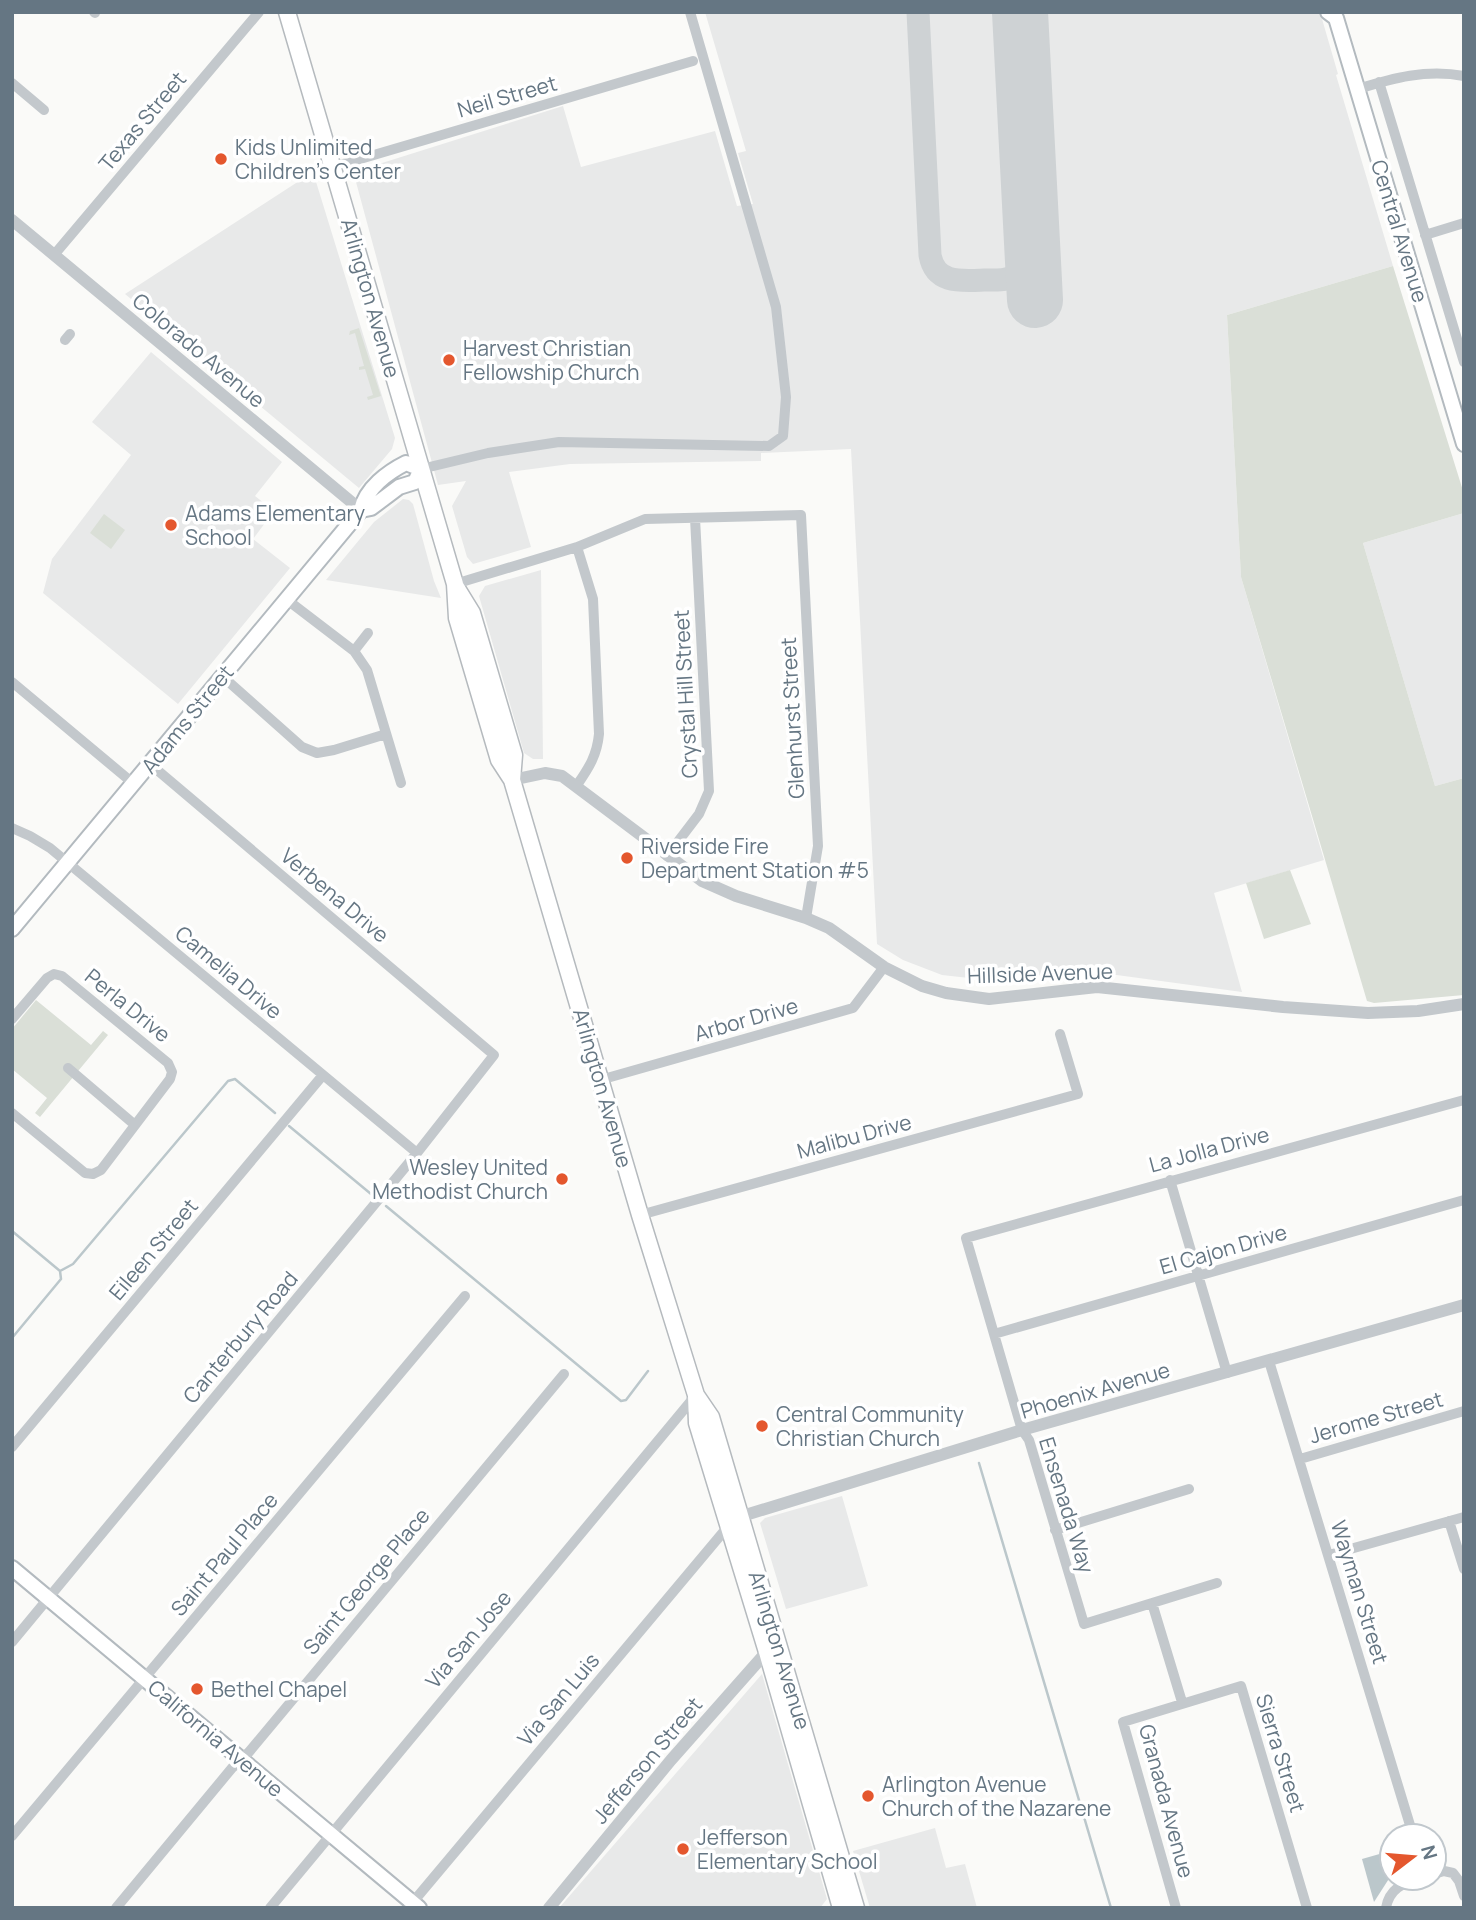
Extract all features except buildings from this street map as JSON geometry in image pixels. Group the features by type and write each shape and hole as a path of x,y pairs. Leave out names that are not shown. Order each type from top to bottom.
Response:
{"main road":[{"name":"Arlington Avenue","path":"287,12 455,584 472,613 514,755 512,780 640,1215 696,1395 710,1417 733,1522 856,1908"},
{"name":"Central Avenue","path":"1334,14 1464,444"},
{"name":"Adams Street","path":"12,929 361,510 370,492 389,472 406,463 422,469"},
{"name":"California Avenue","path":"12,1568 331,1834 413,1906"},
{"name":"Arlington Avenue","path":"772,1646 775,1679 841,1908"}],"street":[{"name":"Texas Street","path":"54,255 258,12"},
{"path":"422,469 500,451 559,442 769,446 783,436 786,397 776,307 690,12"},
{"name":"Neil Street","path":"333,167 693,61"},
{"path":"1358,89 1422,73 1464,76"},
{"path":"1379,82 1464,362"},
{"path":"12,83 44,110"},
{"name":"Colorado Avenue","path":"12,220 361,510"},
{"path":"1425,235 1464,223"},
{"name":"Glenhurst Street","path":"695,518 801,515 818,846 806,918"},
{"path":"455,584 577,547 645,519 695,518"},
{"name":"Crystal Hill Street","path":"667,856 699,814 709,791 695,518"},
{"path":"577,547 593,599 599,734 592,763 577,785"},
{"path":"286,599 354,651 367,670 401,783"},
{"path":"354,651 368,633"},
{"path":"222,676 302,747 317,753 386,734"},
{"path":"12,682 134,784"},
{"name":"Verbena Drive","path":"150,764 494,1055"},
{"name":"Hillside Avenue","path":"512,780 532,775 554,774 577,785 702,881 829,928 884,967 922,986 989,999 1097,987 1272,1006 1368,1013 1418,1011 1464,1004"},
{"name":"Camelia Drive","path":"12,828 30,835 67,862 417,1153"},
{"name":"Arbor Drive","path":"600,1080 853,1009 884,967"},
{"name":"Perla Drive","path":"13,1017 47,978 54,974 62,976 168,1063 172,1072 170,1079 135,1125"},
{"name":"Malibu Drive","path":"640,1215 1078,1094 1060,1034"},
{"name":"Canterbury Road","path":"12,1642 417,1153 494,1055"},
{"path":"12,1112 85,1173 93,1174 101,1170 135,1125 68,1068"},
{"name":"Eileen Street","path":"12,1447 323,1075"},
{"name":"La Jolla Drive","path":"966,1238 1464,1100"},
{"path":"1170,1180 1227,1373"},
{"name":"El Cajon Drive","path":"993,1334 1464,1200"},
{"name":"Ensenada Way","path":"966,1238 1022,1430 1029,1440 1084,1624 1152,1603"},
{"name":"Saint Paul Place","path":"12,1836 465,1296"},
{"name":"Phoenix Avenue","path":"733,1522 1022,1430 1464,1305"},
{"name":"Wayman Street","path":"1269,1361 1409,1822"},
{"name":"Saint George Place","path":"116,1908 564,1374"},
{"name":"Via San Jose","path":"270,1908 696,1395"},
{"name":"Jerome Street","path":"1300,1459 1464,1412"},
{"path":"1055,1530 1189,1489"},
{"path":"1329,1555 1464,1517"},
{"path":"1449,1521 1464,1569"},
{"name":"Via San Luis","path":"413,1906 733,1522"},
{"path":"1182,1702 1152,1603 1217,1583"},
{"name":"Jefferson Street","path":"549,1908 671,1760 772,1646"},
{"path":"752,1668 766,1668 775,1679"},
{"name":"Sierra Street","path":"1182,1702 1241,1686 1307,1908"},
{"name":"Granada Avenue","path":"1176,1908 1123,1722 1182,1702"},
{"path":"1448,1872 1453,1873 1460,1881 1464,1896"},
{"path":"1386,1908 1393,1892"}],"shaded area":[{"path":"705,12 1320,12 1393,266 1227,315 1241,577 1324,860 1214,893 1242,992 1102,973 969,978 942,975 903,960 877,944 851,449 761,453 761,461 570,464 509,472 531,547 473,564 467,557 452,506 466,481 438,485 356,176 363,169 563,106 581,167 715,131 737,206 753,204 738,153 746,151"},
{"path":"313,172 395,438 392,449 359,488 125,294"},
{"path":"1393,266 1464,494 1464,513 1363,543 1435,786 1464,778 1464,995 1374,1003 1367,1001 1241,577 1227,315"},
{"path":"359,328 381,396 368,400 367,397 373,395 365,369 359,370 359,367 364,366 355,333 349,335 350,331"},
{"name":"Adams Elementary School","path":"151,352 282,462 255,496 274,511 253,539 290,568 178,704 43,593 52,559 131,455 92,422"},
{"path":"403,499 413,504 441,598 326,580 374,522"},
{"path":"1464,513 1464,778 1435,786 1363,543"},
{"path":"104,514 125,530 111,549 90,533"},
{"path":"541,570 543,759 533,759 524,753 479,596 485,586"},
{"path":"1290,870 1311,924 1264,939 1246,883"},
{"path":"36,1000 91,1045 103,1031 108,1035 40,1117 35,1113 47,1098 12,1069 12,1029"},
{"path":"842,1496 868,1586 786,1609 760,1523 765,1518"},
{"path":"762,1674 827,1899 820,1908 559,1908"},
{"path":"935,1828 946,1868 965,1864 977,1908 870,1908 853,1851"},
{"path":"1378,1854 1378,1892 1380,1892 1374,1902 1362,1859"}],"waterway":[{"path":"60,1271 73,1264 228,1081 235,1079 275,1113"},
{"path":"289,1126 371,1194"},
{"path":"386,1206 621,1401 626,1400 648,1371"},
{"path":"12,1231 60,1271 61,1279 12,1338"},
{"path":"979,1463 1111,1908"}],"taxiway":[{"path":"918,12 930,255 933,264 937,271 950,279 998,280 1015,275 1033,258"}],"runway":[{"path":"1020,12 1035,300"}],"place":[{"name":"Kids Unlimited Children's Center","path":"221,159"},
{"name":"Harvest Christian Fellowship Church","path":"449,360"},
{"name":"Adams Elementary School","path":"171,525"},
{"name":"Riverside Fire Department Station #5","path":"627,858"},
{"name":"Wesley United Methodist Church","path":"562,1179"},
{"name":"Central Community Christian Church","path":"762,1426"},
{"name":"Bethel Chapel","path":"197,1689"},
{"name":"Arlington Avenue Church of the Nazarene","path":"868,1796"},
{"name":"Jefferson Elementary School","path":"683,1849"}]}
